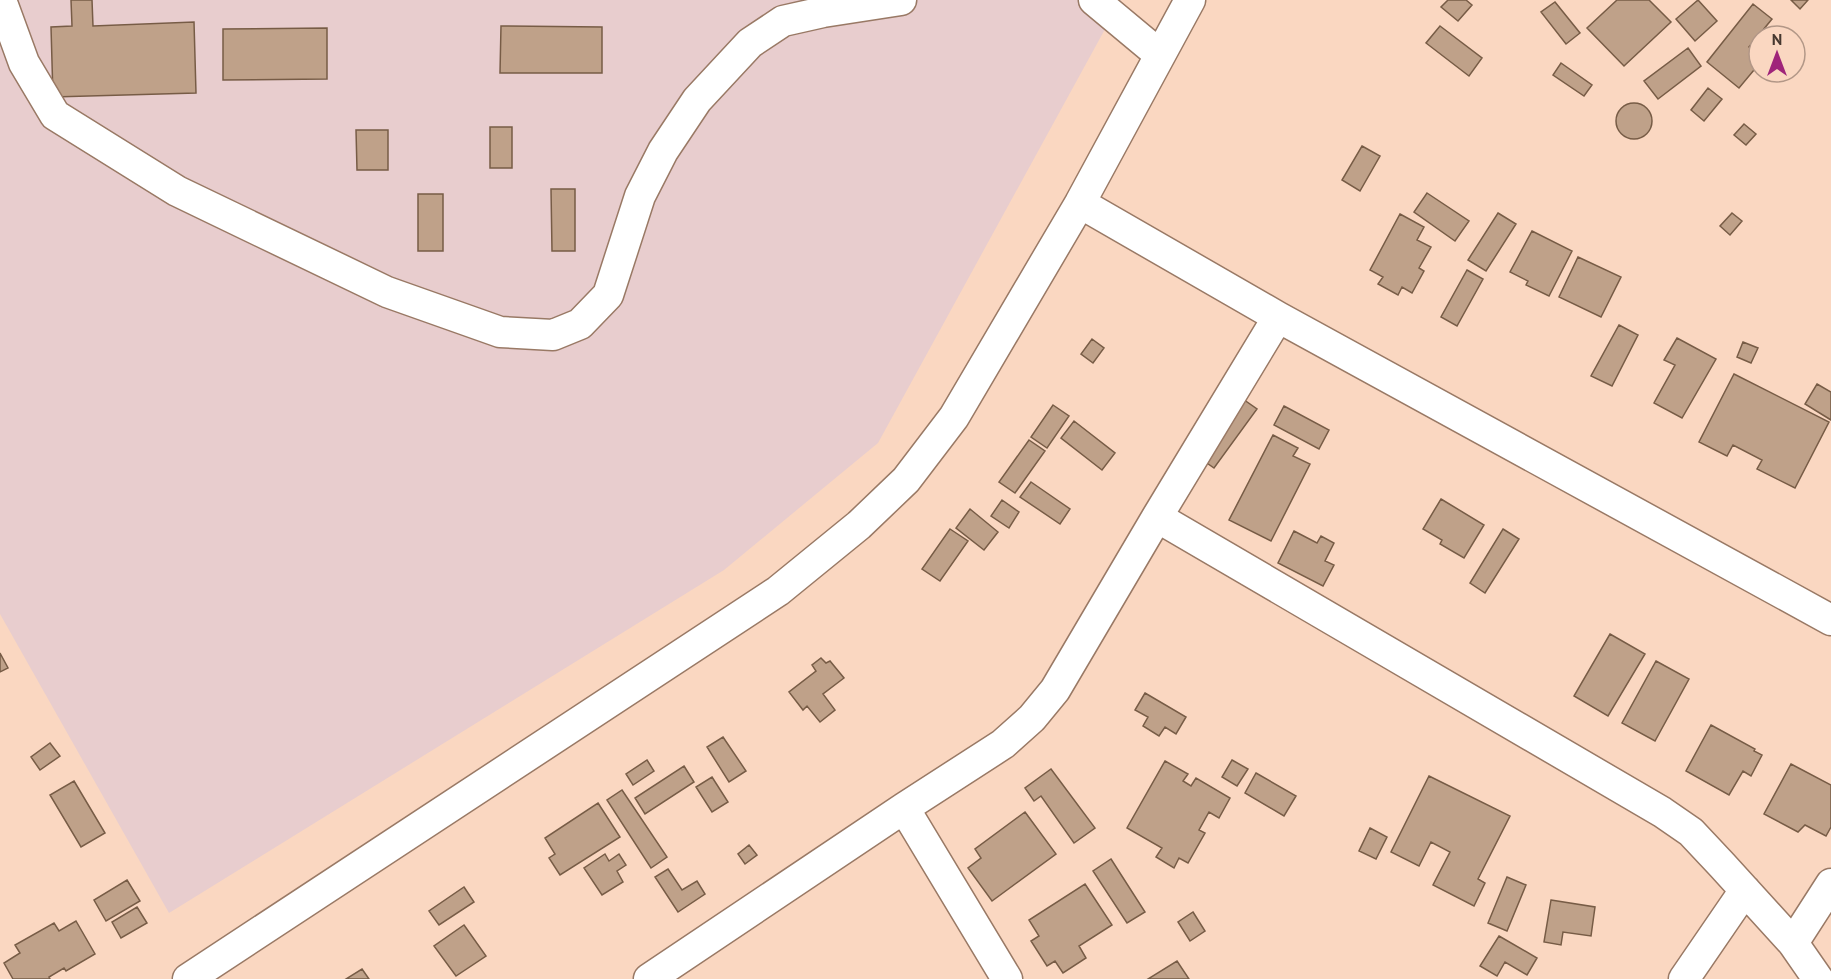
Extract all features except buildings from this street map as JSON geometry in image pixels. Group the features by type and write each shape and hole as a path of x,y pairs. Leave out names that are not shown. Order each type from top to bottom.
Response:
{"street":[{"path":"1,0 24,63 55,115 177,191 387,292 500,332 554,335 580,324 608,295 640,196 663,151 697,100 750,43 783,21 823,12 901,0"},
{"path":"1094,0 1160,55"},
{"path":"188,979 778,591 859,525 906,480 954,417 1080,203 1190,0"},
{"path":"1080,203 1278,317 1831,620"},
{"path":"649,979 1003,744 1032,718 1055,690 1278,317"},
{"path":"1157,517 1662,812 1691,832 1793,943 1818,979"},
{"path":"904,808 1007,979"},
{"path":"1793,943 1831,884"},
{"path":"1684,979 1745,890"}],"shaded area":[{"path":"0,0 1121,0 878,443 724,570 169,913 0,614"}]}
